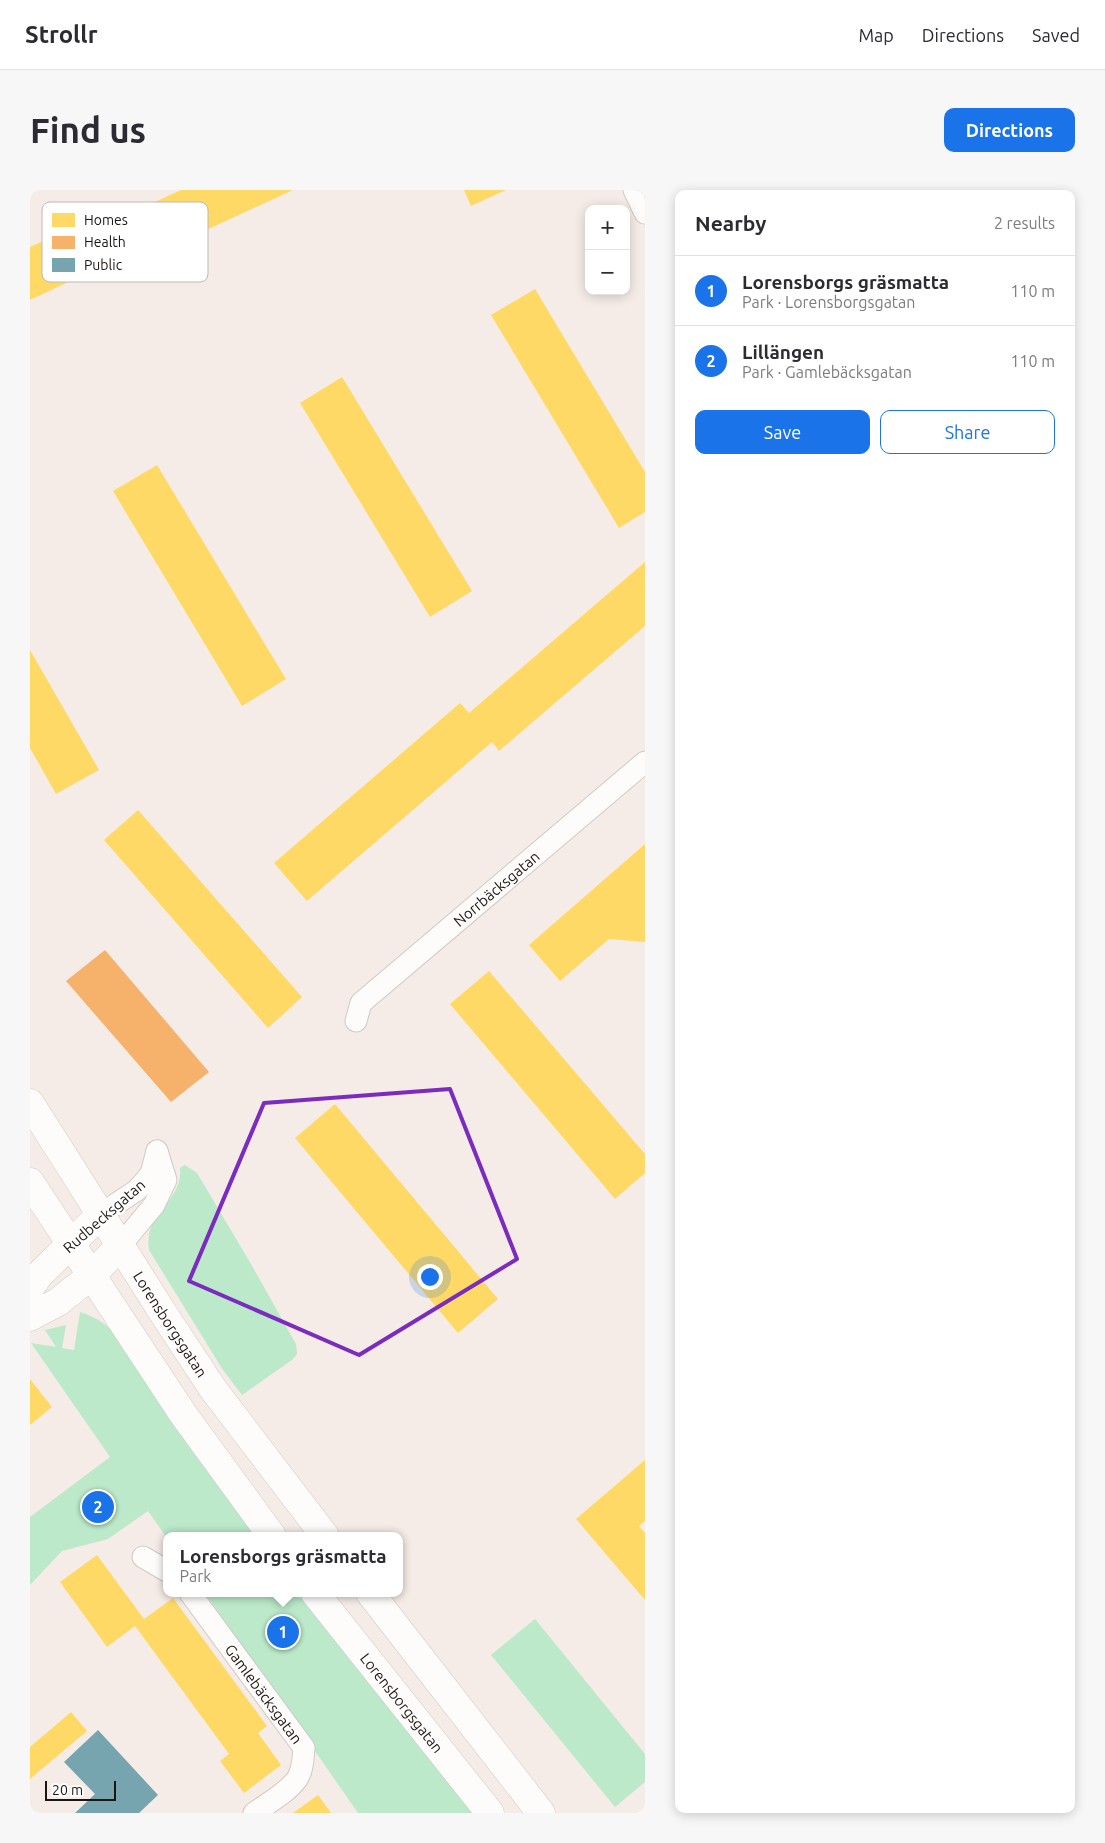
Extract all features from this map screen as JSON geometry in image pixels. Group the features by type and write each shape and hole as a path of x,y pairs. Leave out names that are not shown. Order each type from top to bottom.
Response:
{"main road":[{"name":"Lorensborgsgatan","path":"30,1103 213,1389 322,1532"},
{"path":"30,1182 183,1414 269,1532"},
{"name":"Rudbecksgatan","path":"30,1288 39,1275 101,1214"},
{"name":"Rudbecksgatan","path":"30,1317 58,1302 92,1275 120,1246"},
{"name":"Lorensborgsgatan","path":"318,1597 490,1813"},
{"path":"373,1597 541,1813"}],"street":[{"path":"634,190 645,213"},
{"name":"Norrbäcksgatan","path":"356,1020 361,1003 645,762"},
{"name":"Rudbecksgatan","path":"101,1214 136,1190 151,1174 157,1151 166,1180 154,1205 120,1246"},
{"path":"143,1557 163,1569"},
{"name":"Gamlebäcksgatan","path":"193,1597 304,1748 303,1764 297,1779 281,1794 254,1813"}],"highlighted area":[{"path":"450,1089 517,1259 359,1355 189,1281 264,1103"}],"green space":[{"path":"185,1165 197,1173 296,1344 297,1354 292,1360 242,1395 223,1370 149,1250 149,1236 152,1225 176,1190 180,1168"},
{"path":"80,1312 98,1320 113,1332 195,1455 255,1532 163,1532 148,1511 108,1539 62,1551 30,1585 30,1517 110,1457 31,1343 56,1347 45,1330 66,1325 62,1348 74,1350"},
{"path":"208,1597 306,1597 473,1813 358,1813"},
{"path":"535,1619 645,1754 645,1782 615,1807 491,1655"}],"building: Homes":[{"path":"181,190 293,190 208,229 208,202 155,202"},
{"path":"464,190 506,190 471,206"},
{"path":"42,242 42,282 68,282 30,300 30,247"},
{"path":"535,289 645,472 645,512 619,528 491,315"},
{"path":"342,377 472,591 430,617 300,403"},
{"path":"157,465 286,679 242,706 113,491"},
{"path":"645,562 645,626 499,751 492,742 307,901 274,863 460,703 469,713"},
{"path":"30,650 99,770 56,794 30,748"},
{"path":"138,810 302,997 268,1028 104,840"},
{"path":"645,844 645,942 609,939 560,981 529,945"},
{"path":"489,971 645,1154 645,1173 615,1199 450,1004"},
{"path":"335,1104 498,1299 458,1333 295,1138"},
{"path":"30,1379 52,1407 30,1425"},
{"path":"645,1460 645,1521 639,1526 645,1533 645,1600 576,1519"},
{"path":"97,1555 144,1619 173,1598 267,1726 258,1733 281,1765 244,1793 220,1761 229,1754 135,1626 107,1647 60,1582"},
{"path":"71,1712 87,1731 30,1779 30,1747"},
{"path":"318,1795 331,1813 293,1813"}],"building: Health":[{"path":"105,950 209,1072 171,1102 66,981"}],"building: Public":[{"path":"98,1730 158,1795 139,1813 75,1813 95,1794 64,1762"}],"place":[{"name":"Lillängen","path":"98,1507"},
{"name":"Lorensborgs gräsmatta","path":"283,1632"}]}
